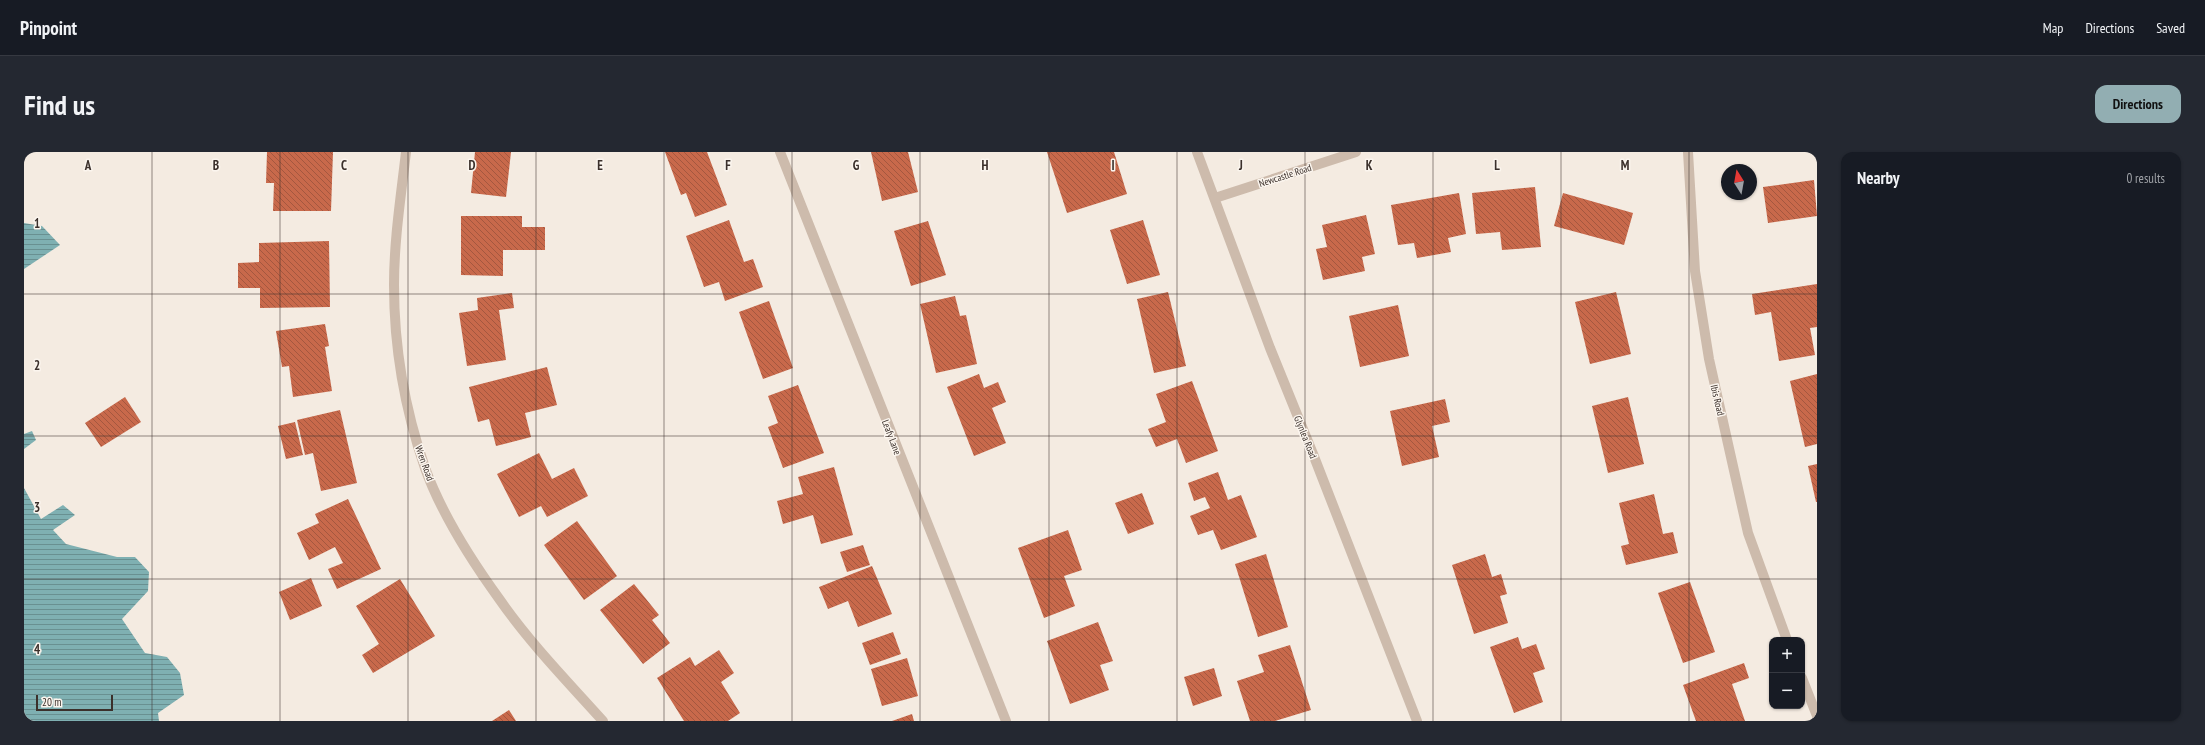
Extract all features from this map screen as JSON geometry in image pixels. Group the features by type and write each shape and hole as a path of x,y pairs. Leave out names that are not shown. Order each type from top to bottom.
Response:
{"street":[{"name":"Wren Road","path":"406,152 394,285 399,367 412,424 426,469 444,509 470,556 501,602 603,721"},
{"name":"Leafy Lane","path":"780,152 1006,721"},
{"name":"Glynlea Road","path":"1197,152 1270,348 1417,721"},
{"name":"Newcastle Road","path":"1215,198 1356,152"},
{"name":"Ibis Road","path":"1688,152 1695,271 1709,359 1748,533 1786,637"},
{"path":"1805,686 1817,716"}],"water":[{"path":"24,223 42,226 60,245 24,269"},
{"path":"32,431 36,440 24,449 24,434"},
{"path":"24,488 41,519 63,505 75,515 53,530 66,544 117,557 135,557 149,572 148,591 122,619 145,653 167,657 180,673 184,695 158,713 159,721 24,721"}],"building":[{"path":"267,152 333,152 331,211 273,211 274,183 266,183"},
{"path":"475,152 511,152 506,197 471,193"},
{"path":"665,152 707,152 727,205 695,217 686,193 681,195"},
{"path":"871,152 908,152 918,192 882,201"},
{"path":"1047,152 1114,152 1127,194 1067,213"},
{"path":"1814,180 1817,216 1768,223 1763,187"},
{"path":"1535,187 1541,247 1502,250 1500,232 1476,234 1472,193"},
{"path":"1459,193 1466,234 1448,238 1451,252 1417,258 1414,243 1398,245 1391,205"},
{"path":"1563,193 1633,213 1624,245 1554,226"},
{"path":"1366,215 1375,254 1362,257 1365,271 1323,280 1316,249 1327,247 1322,225"},
{"path":"461,216 522,216 522,227 545,227 545,250 503,250 503,276 461,275"},
{"path":"729,220 744,262 753,259 763,287 725,301 719,282 704,287 686,236"},
{"path":"1143,220 1160,275 1127,284 1110,230"},
{"path":"928,221 946,275 911,286 894,231"},
{"path":"329,241 330,307 260,308 260,288 238,288 238,263 259,262 259,243"},
{"path":"1817,284 1817,327 1810,328 1815,355 1779,361 1771,312 1755,315 1752,294"},
{"path":"1168,292 1186,366 1154,373 1137,299"},
{"path":"1616,292 1631,354 1590,364 1575,302"},
{"path":"512,293 514,308 499,310 506,360 467,366 459,313 478,310 477,298"},
{"path":"955,296 960,316 966,315 977,364 936,373 920,304"},
{"path":"769,301 793,368 763,379 739,312"},
{"path":"1398,305 1409,356 1360,367 1349,316"},
{"path":"325,324 329,346 325,347 332,391 293,397 289,366 282,367 276,331"},
{"path":"547,367 557,405 525,413 531,437 496,446 489,419 478,422 469,387"},
{"path":"979,374 984,388 998,382 1006,402 992,408 1006,443 974,456 947,387"},
{"path":"1817,374 1817,444 1805,447 1790,381"},
{"path":"1192,381 1218,451 1186,463 1177,439 1156,447 1148,429 1166,422 1156,394"},
{"path":"798,385 824,453 783,468 768,427 778,423 768,396"},
{"path":"125,397 141,422 101,447 85,423"},
{"path":"1628,397 1644,464 1608,473 1592,406"},
{"path":"1445,399 1450,422 1432,426 1439,457 1402,466 1390,411"},
{"path":"340,410 357,483 321,491 313,453 305,455 297,420"},
{"path":"295,422 303,455 286,459 278,426"},
{"path":"539,453 552,479 574,468 588,496 547,517 541,506 519,517 497,474"},
{"path":"1817,464 1817,502 1816,502 1808,466"},
{"path":"834,467 853,535 821,544 813,515 783,524 777,501 803,494 798,477"},
{"path":"1218,472 1228,500 1241,495 1257,537 1221,550 1213,530 1198,535 1190,516 1210,508 1205,497 1194,501 1188,483"},
{"path":"1142,493 1154,524 1128,534 1115,503"},
{"path":"1654,494 1663,534 1673,532 1678,553 1626,565 1621,546 1629,544 1619,503"},
{"path":"348,499 381,569 337,589 328,569 343,563 335,547 309,560 297,533 319,523 315,514"},
{"path":"577,521 617,576 584,600 544,545"},
{"path":"1068,530 1082,570 1064,576 1075,606 1044,618 1018,548"},
{"path":"863,545 870,565 847,572 840,552"},
{"path":"1266,554 1288,627 1258,637 1235,564"},
{"path":"1485,554 1492,577 1501,574 1507,594 1500,596 1508,623 1474,634 1452,565"},
{"path":"872,566 892,614 858,627 848,601 828,609 819,587"},
{"path":"311,578 322,606 290,620 279,592"},
{"path":"400,579 435,636 373,673 362,655 379,644 356,606"},
{"path":"1690,582 1715,652 1683,663 1658,593"},
{"path":"634,584 659,615 652,620 670,643 643,664 600,610"},
{"path":"1098,622 1113,661 1100,665 1109,690 1070,704 1047,641"},
{"path":"893,632 901,654 870,665 862,643"},
{"path":"1518,637 1522,649 1536,644 1545,669 1533,673 1543,702 1514,713 1490,647"},
{"path":"1290,645 1311,710 1275,721 1250,721 1237,681 1264,672 1258,655"},
{"path":"719,650 734,673 721,682 740,713 728,721 684,721 657,678 690,657 695,666"},
{"path":"907,658 918,696 882,706 871,669"},
{"path":"1744,663 1749,678 1732,684 1745,721 1696,721 1683,685"},
{"path":"1214,668 1222,696 1193,706 1184,677"},
{"path":"509,710 516,721 492,721"},
{"path":"912,714 914,721 892,721"}]}
